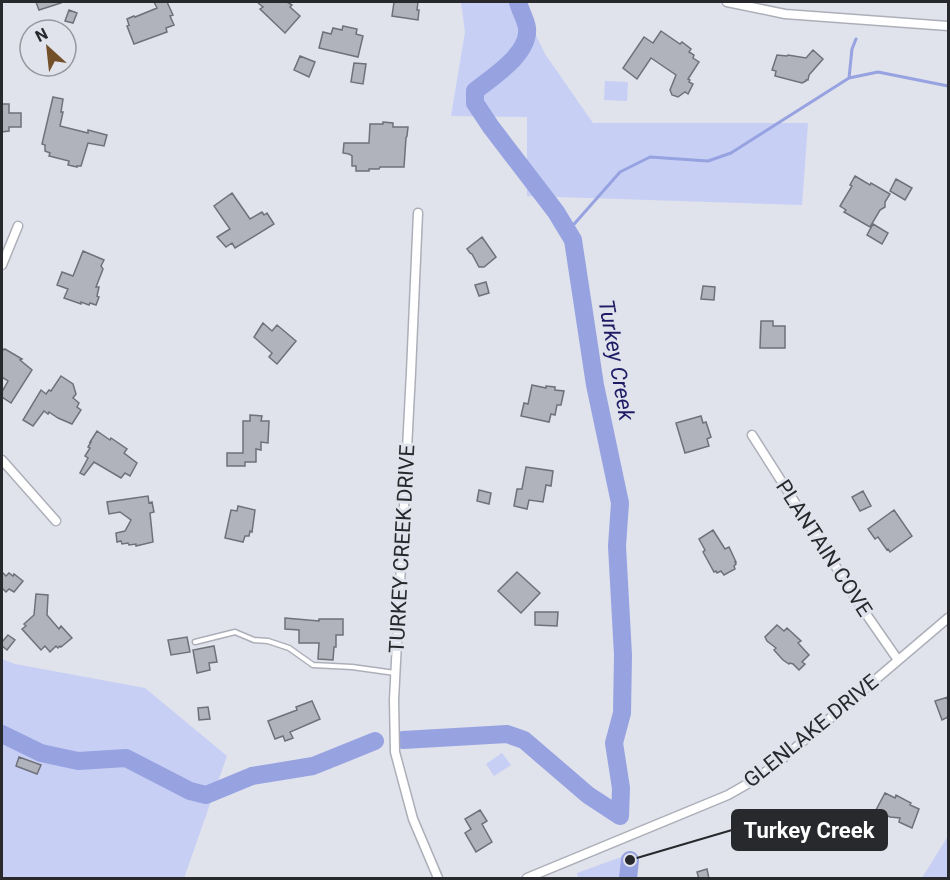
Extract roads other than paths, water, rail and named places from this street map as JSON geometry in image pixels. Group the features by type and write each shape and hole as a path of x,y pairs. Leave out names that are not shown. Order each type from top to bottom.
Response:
{"street":[{"path":"727,2 784,14 948,26"},
{"name":"TURKEY CREEK DRIVE","path":"418,213 394,706 395,752 413,819 438,879"},
{"path":"2,265 18,226"},
{"name":"PLANTAIN COVE","path":"752,435 898,660"},
{"path":"2,460 56,521"},
{"name":"GLENLAKE DRIVE","path":"527,879 728,795 756,779 948,618"}],"lane":[{"path":"195,642 235,632 254,640 268,641 289,648 313,665 396,673"}],"waterway":[{"name":"Turkey Creek","path":"518,2 527,28 523,47 500,72 475,91 475,103 556,212 573,240 595,385 620,503 617,546 623,655 622,713 614,743 621,788 620,816"},
{"path":"849,78 852,49 856,39"},
{"path":"568,231 620,172 650,157 708,161 731,153 849,78 878,72 948,86"},
{"path":"2,734 41,753 78,761 126,758 190,791 206,795 252,776 313,766 375,741"},
{"path":"403,740 507,734 524,740 588,795 620,816"},
{"name":"Turkey Creek","path":"628,878 630,860"}],"place":[{"name":"Turkey Creek","path":"630,860"}]}
